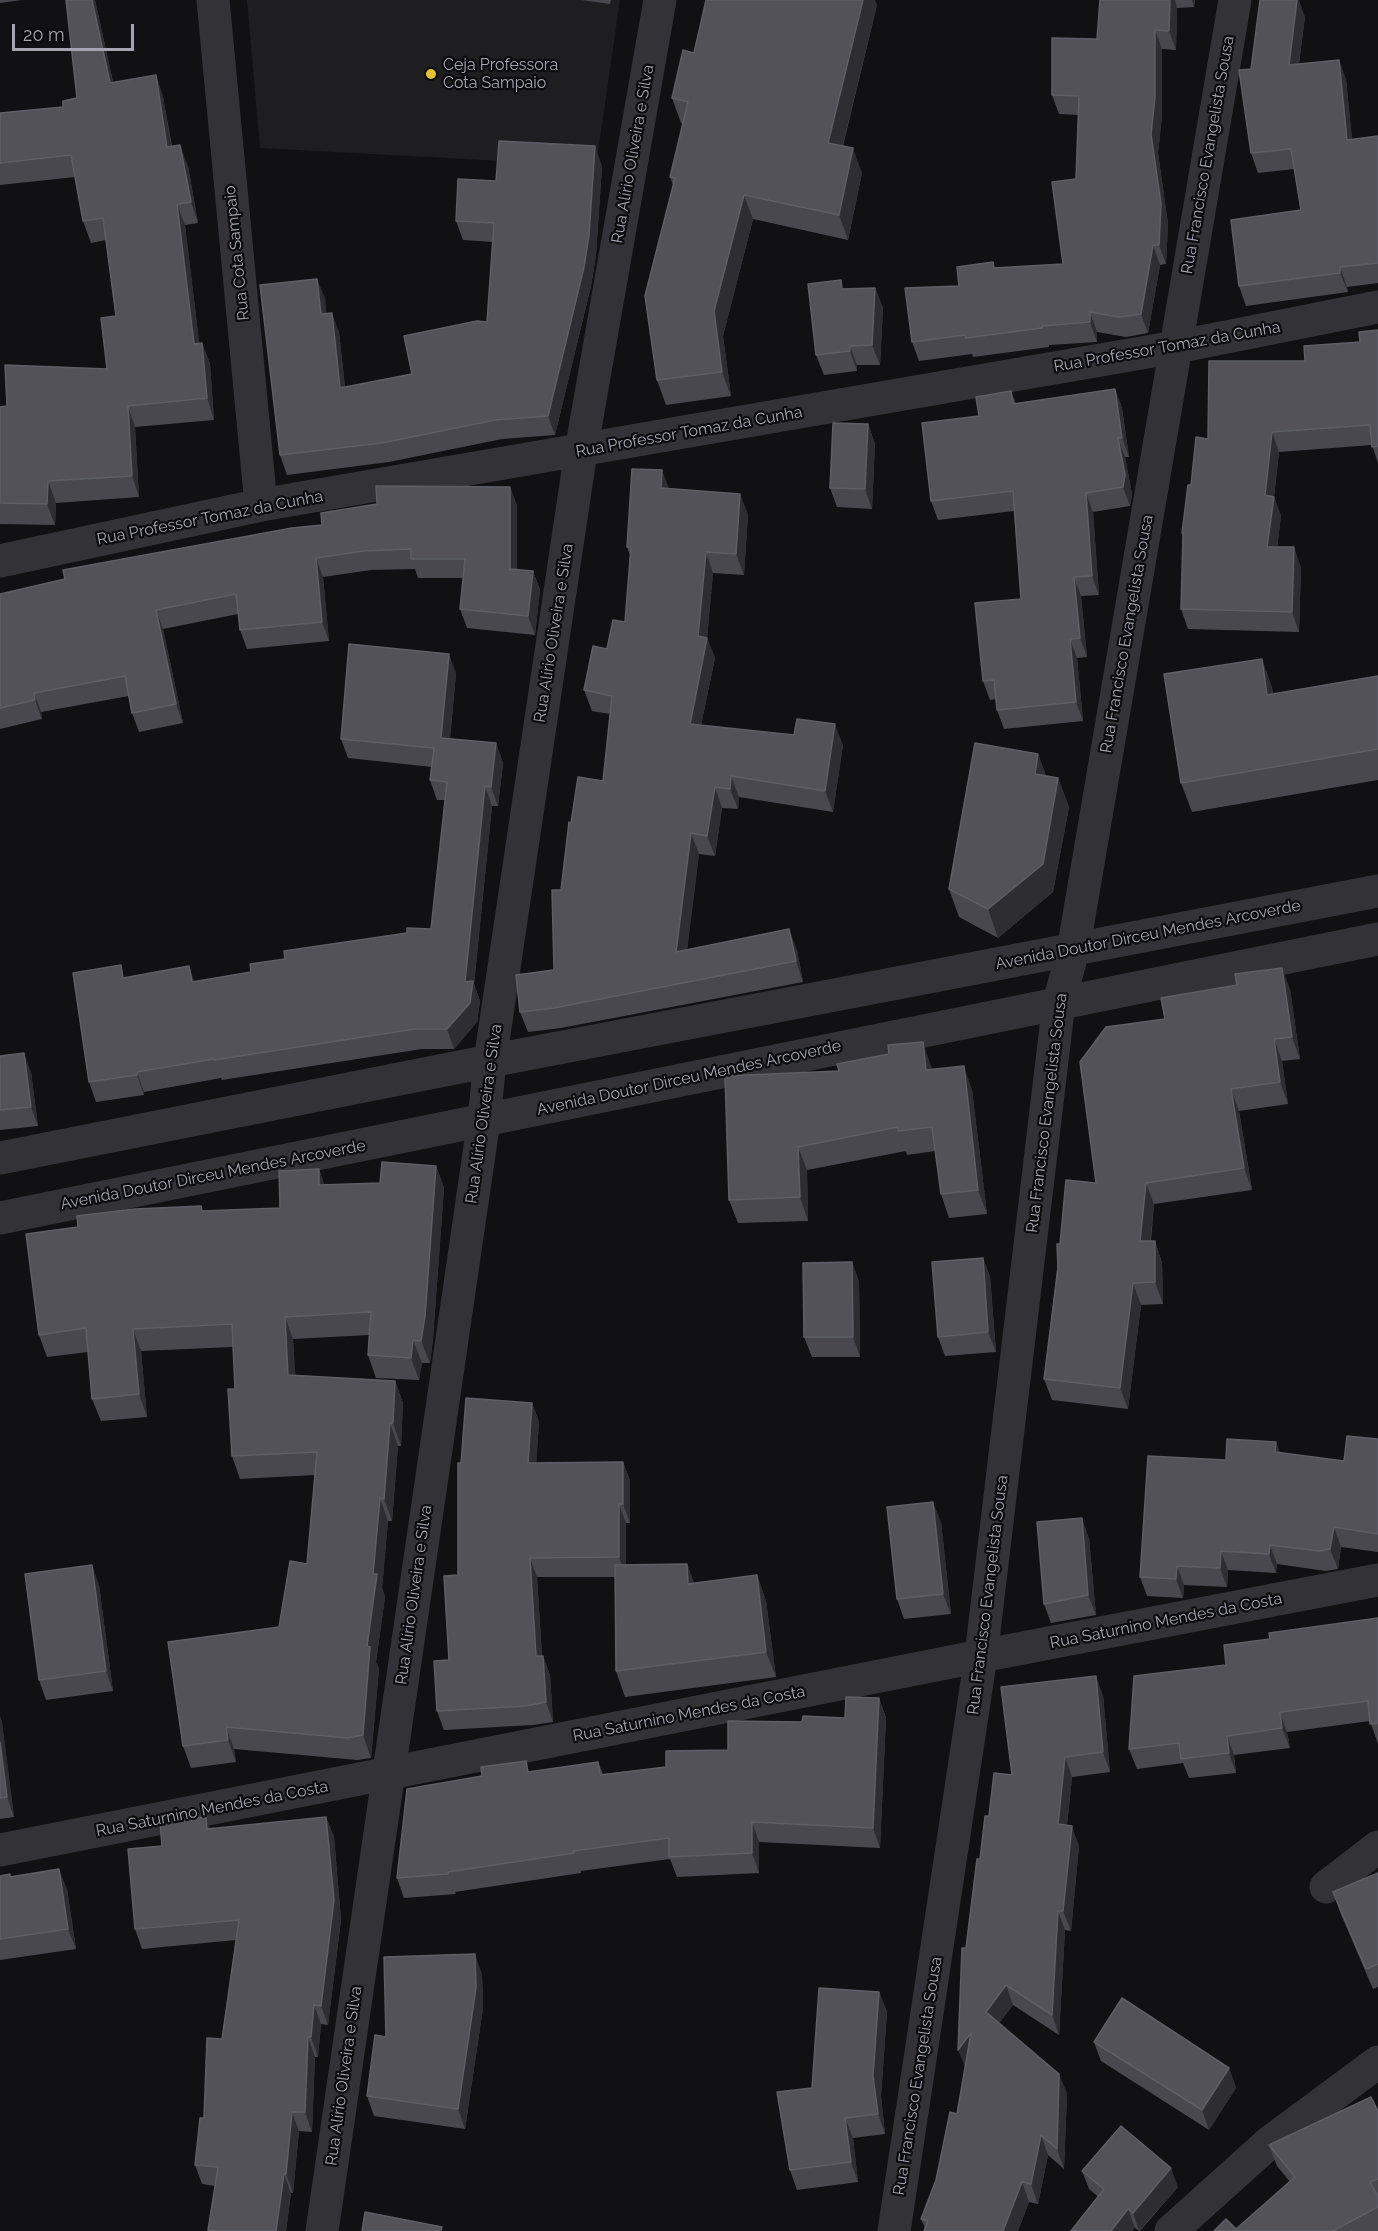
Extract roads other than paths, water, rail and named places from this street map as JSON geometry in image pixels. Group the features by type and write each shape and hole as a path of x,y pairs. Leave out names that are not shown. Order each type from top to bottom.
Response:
{"street":[{"name":"Rua Cota Sampaio","path":"213,0 261,505"},
{"name":"Rua Alírio Oliveira e Silva","path":"322,2231 484,1120 490,1061 581,451 660,0"},
{"name":"Rua Francisco Evangelista Sousa","path":"894,2231 981,1656 1059,1002 1073,951 1235,0"},
{"name":"Rua Professor Tomaz da Cunha","path":"0,561 261,505 1176,347 1378,308"},
{"name":"Avenida Doutor Dirceu Mendes Arcoverde","path":"0,1158 490,1061 1378,891"},
{"name":"Avenida Doutor Dirceu Mendes Arcoverde","path":"0,1218 1378,939"},
{"name":"Rua Saturnino Mendes da Costa","path":"0,1850 1378,1580"},
{"path":"1326,1887 1378,1847"},
{"path":"1171,2231 1270,2142 1378,2062"}],"place":[{"name":"Ceja Professora Cota Sampaio","path":"431,74"}]}
